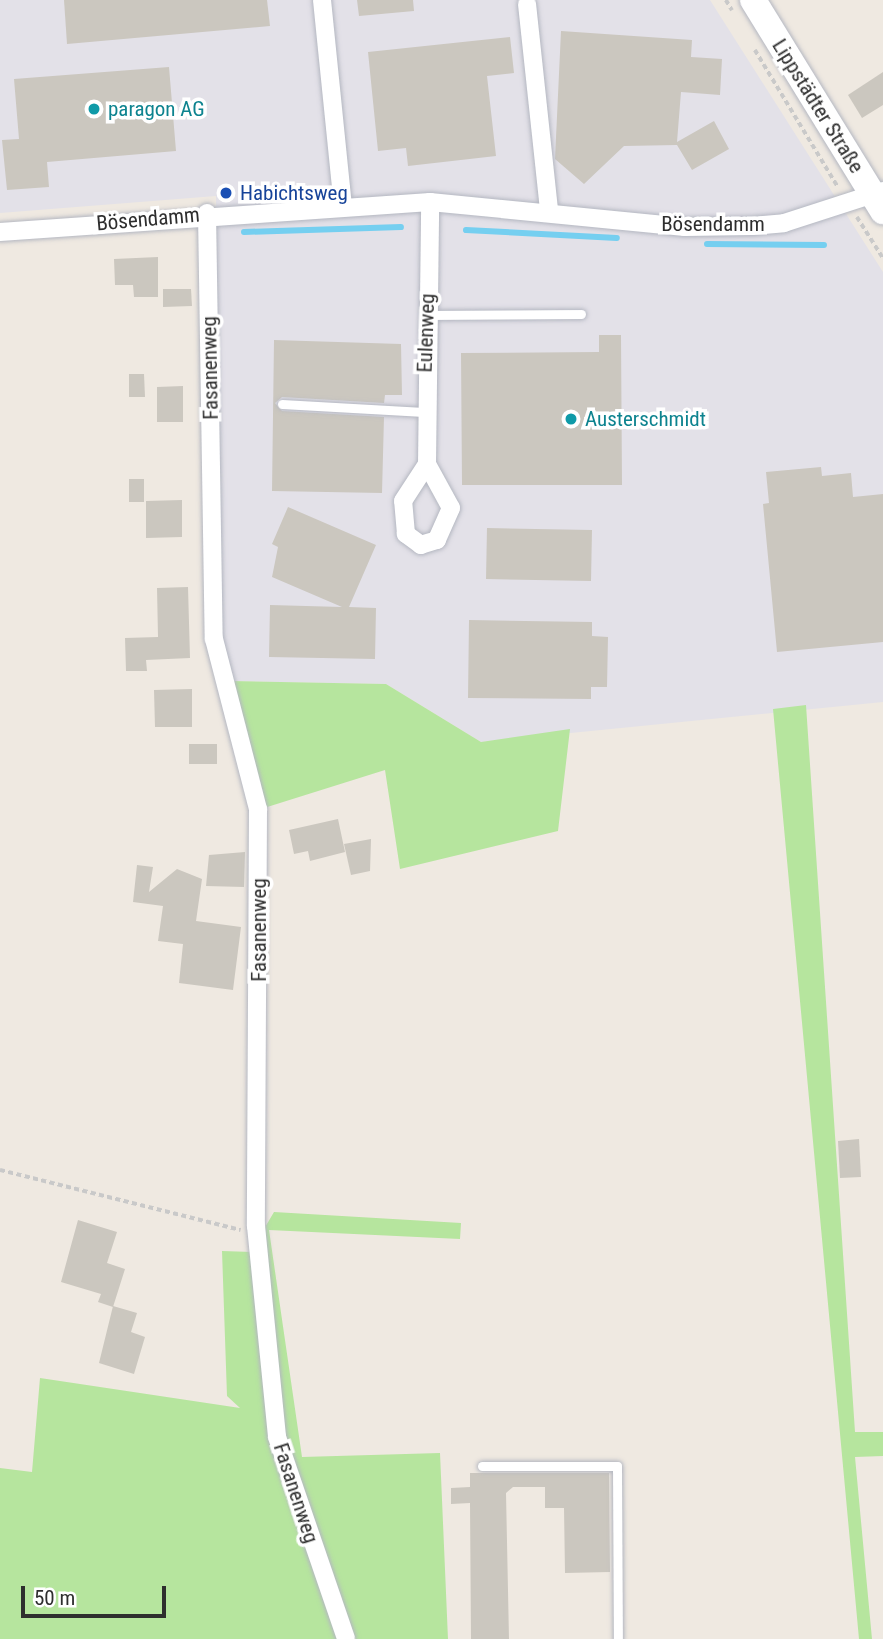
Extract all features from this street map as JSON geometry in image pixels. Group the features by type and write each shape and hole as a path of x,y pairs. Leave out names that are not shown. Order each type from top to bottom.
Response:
{"main road":[{"name":"Lippstädter Straße","path":"743,6 872,201"}],"street":[{"path":"322,0 344,205"},
{"path":"527,4 549,211"},
{"name":"Bösendamm","path":"0,232 207,213 430,202 549,211 685,227 752,226 872,201"},
{"name":"Eulenweg","path":"427,464 424,412 430,202"},
{"name":"Fasanenweg","path":"207,213 214,639 258,809 256,1231 277,1437 346,1639"}],"lane":[{"path":"427,316 581,314"},
{"path":"282,404 424,412"},
{"path":"482,1466 617,1466 618,1639"}],"path":[{"path":"726,0 743,6"},
{"path":"747,36 872,201 883,258"},
{"path":"0,1170 256,1231"}],"shaded area":[{"path":"0,0 710,0 883,272 883,702 481,742 386,684 229,681 220,638 216,196 0,213"}],"green space":[{"path":"229,681 386,684 481,742 570,729 558,831 400,869 385,770 264,808"},
{"path":"806,705 855,1432 883,1432 883,1456 855,1457 872,1639 859,1639 773,709"},
{"path":"274,1212 461,1223 460,1239 269,1230 302,1457 440,1453 448,1639 353,1639 281,1436 264,1229"},
{"path":"222,1251 252,1252 271,1439 338,1639 0,1639 0,1468 32,1472 40,1378 240,1408 227,1396"}],"building":[{"path":"64,0 267,0 270,26 67,44"},
{"path":"357,0 413,0 414,11 359,16"},
{"path":"561,31 692,40 691,57 722,59 720,95 681,92 677,142 714,121 729,149 692,170 677,145 624,146 584,184 555,159"},
{"path":"510,37 514,73 487,76 496,156 408,166 406,148 378,151 368,52"},
{"name":"paragon AG","path":"169,67 176,151 47,162 49,187 7,190 2,140 19,139 14,79"},
{"path":"883,72 883,105 862,118 848,95"},
{"path":"158,257 158,297 134,297 133,285 115,285 114,259"},
{"path":"163,289 191,289 192,306 163,307"},
{"name":"Austerschmidt","path":"599,335 621,335 622,485 462,485 461,353 599,352"},
{"path":"274,340 401,344 402,395 385,395 384,403 282,397 275,403 282,411 384,417 382,493 272,491"},
{"path":"129,374 144,374 145,397 129,397"},
{"path":"183,386 183,422 157,422 157,387"},
{"path":"821,467 822,476 851,473 853,497 883,494 883,642 777,652 763,504 769,503 766,472"},
{"path":"129,479 144,479 144,502 129,502"},
{"path":"182,500 182,537 146,538 146,501"},
{"path":"288,507 376,545 349,607 376,608 375,659 269,657 270,605 342,607 272,577 278,547 272,544"},
{"path":"487,528 592,530 591,581 486,579"},
{"path":"188,587 190,658 146,660 147,671 126,671 125,638 158,637 157,588"},
{"path":"469,620 592,622 592,636 608,637 607,687 591,687 591,699 468,698"},
{"path":"192,689 192,727 155,727 154,690"},
{"path":"189,744 217,744 217,764 189,764"},
{"path":"338,819 345,852 310,861 308,851 294,854 289,830"},
{"path":"371,839 370,871 351,875 344,844"},
{"path":"245,852 244,887 206,886 209,855"},
{"path":"137,865 153,867 149,892 177,869 202,879 196,921 241,927 233,990 179,983 183,944 158,941 163,906 133,902"},
{"path":"859,1139 861,1177 840,1178 838,1141"},
{"path":"78,1220 117,1232 107,1263 125,1269 113,1307 98,1302 101,1294 61,1282"},
{"path":"113,1306 137,1313 131,1332 145,1337 134,1374 99,1363"},
{"path":"470,1473 609,1473 610,1572 565,1573 564,1508 545,1508 545,1487 513,1487 506,1493 509,1639 471,1639 470,1503 451,1504 451,1488 470,1487"}],"waterway":[{"path":"244,232 401,227"},
{"path":"466,230 617,238"},
{"path":"707,244 824,245"}],"place":[{"name":"paragon AG","path":"94,109"},
{"name":"Habichtsweg","path":"226,193"},
{"name":"Austerschmidt","path":"571,419"}]}
